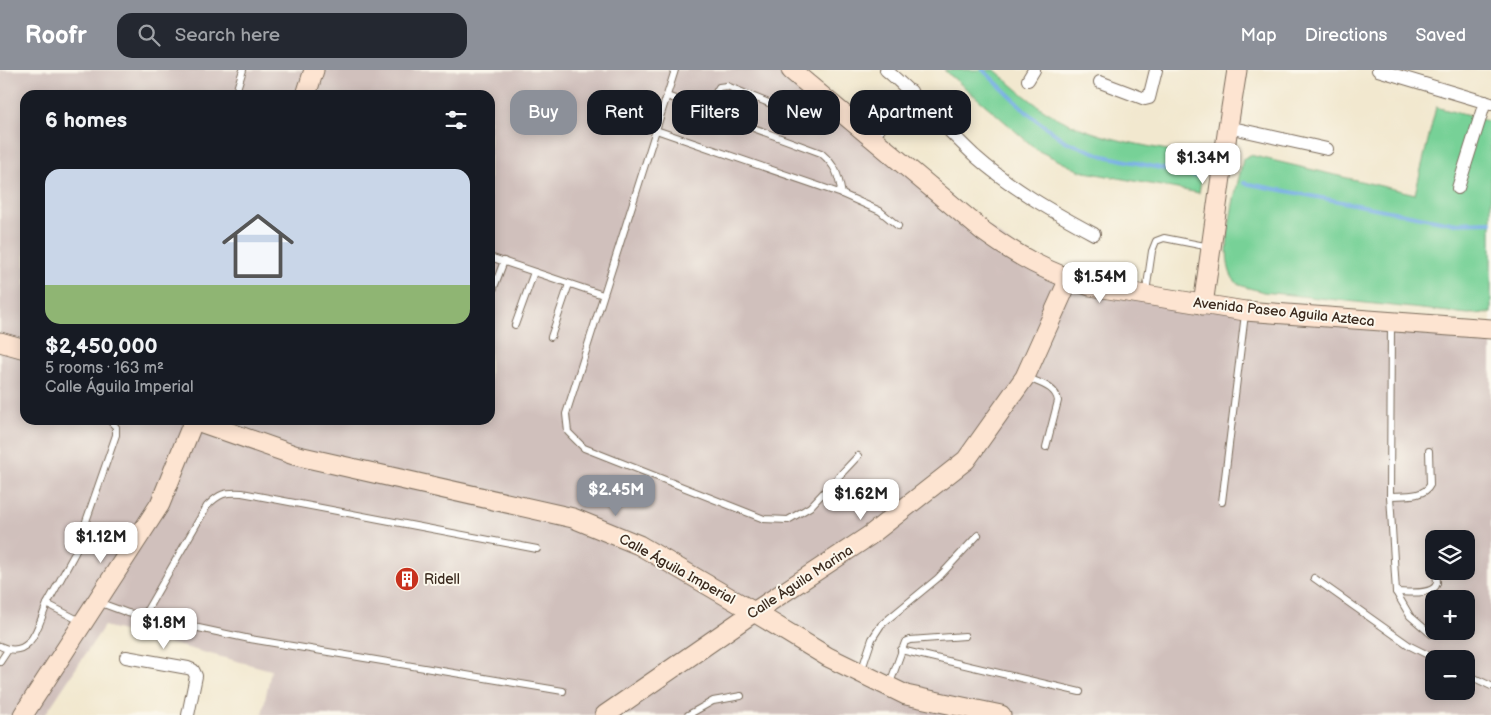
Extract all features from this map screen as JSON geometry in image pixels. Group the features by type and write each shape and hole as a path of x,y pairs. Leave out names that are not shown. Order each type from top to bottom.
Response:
{"street":[{"path":"308,90 314,70"},
{"name":"Avenida Paseo Aguila Azteca","path":"791,70 983,232 1014,253 1048,271 1069,279 1090,286 1245,311 1491,330"},
{"path":"886,70 910,90"},
{"path":"1100,82 1145,99 1149,98 1156,70"},
{"path":"1203,305 1237,70"},
{"path":"1378,70 1488,103 1458,188"},
{"path":"1425,83 1429,70"},
{"path":"1228,126 1327,149"},
{"path":"954,135 977,158 1024,193 1094,234"},
{"name":"Calle Águila Marina","path":"605,715 754,612 869,536 966,460 1024,377 1069,279"},
{"path":"0,342 20,348"},
{"path":"23,715 160,504 192,425"},
{"name":"Calle Águila Imperial","path":"208,425 294,455 573,518 639,545 828,657 906,695 1000,715"},
{"path":"126,657 194,670 196,676 188,715"}],"lane":[{"path":"237,90 243,70"},
{"path":"662,111 674,70"},
{"path":"717,90 719,87 727,86 737,90"},
{"path":"667,96 672,98"},
{"path":"758,130 821,153 831,162 838,174 842,194"},
{"path":"662,132 842,194 880,210 898,226"},
{"path":"654,135 566,414 568,432 584,448 764,519 788,520 810,507 858,456"},
{"path":"1146,295 1152,251 1156,241 1164,238 1211,247"},
{"path":"495,258 603,295"},
{"path":"495,285 504,261"},
{"path":"515,325 534,272"},
{"path":"551,337 569,284"},
{"path":"1222,502 1245,311"},
{"path":"1391,323 1390,496 1396,592 1410,616 1425,629"},
{"path":"1024,377 1054,390 1057,394 1058,400 1046,447"},
{"path":"0,646 8,650 24,648 31,641 47,604 75,553 116,435 116,427 114,425"},
{"path":"1390,496 1422,493 1428,490 1430,485 1429,450"},
{"path":"143,617 207,506 216,496 226,492 242,493 537,549"},
{"path":"861,673 872,639 881,625 938,578 978,535"},
{"path":"1314,578 1410,646 1425,654"},
{"path":"1396,592 1427,592 1434,589 1437,580"},
{"path":"97,601 143,617 250,640 563,691"},
{"path":"47,604 83,622"},
{"path":"889,687 905,642 965,636"},
{"path":"0,662 8,650"},
{"path":"902,650 1080,692"},
{"path":"1475,678 1491,686"},
{"path":"688,715 713,701 741,696"}],"shaded area":[{"path":"0,70 788,70 814,90 768,90 768,135 840,135 840,111 850,118 850,135 871,135 1042,268 1245,310 1491,331 1491,715 262,715 271,670 104,626 45,715 0,715"}],"green space":[{"path":"944,70 995,70 1040,107 1073,125 1110,138 1205,157 1199,193 1080,171 1037,150 971,93 971,90 968,90"},
{"path":"1436,107 1491,122 1491,313 1468,314 1263,292 1237,283 1230,273 1227,242 1243,159 1250,155 1415,194"}],"waterway":[{"path":"983,70 1031,116 1065,141 1104,156 1197,176"},
{"path":"1244,183 1451,223 1491,222"}],"place":[{"name":"Ridell","path":"407,579"}]}
